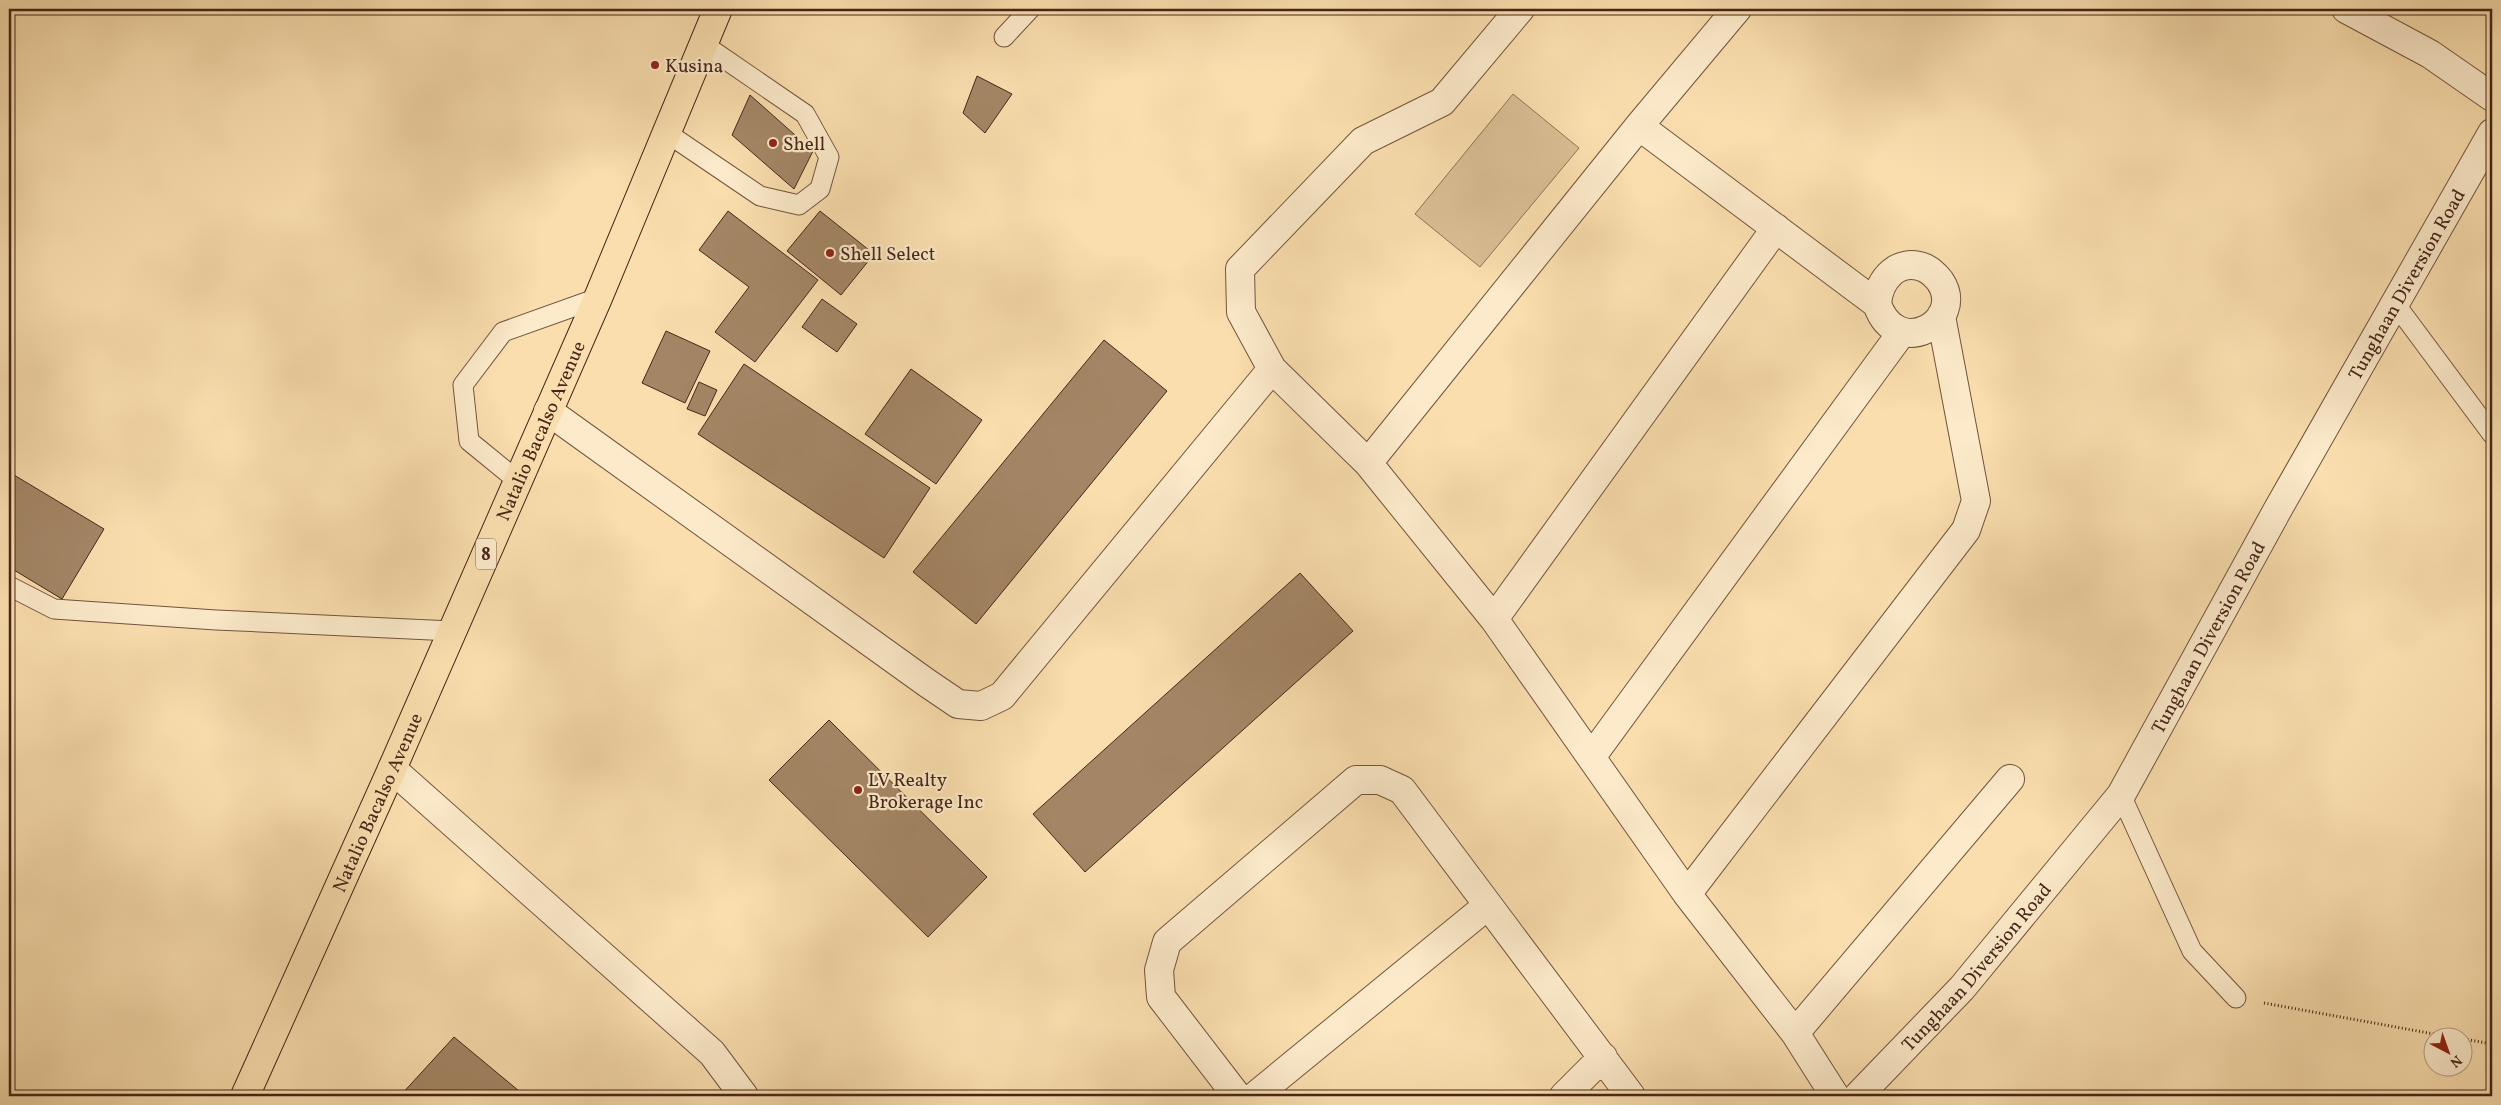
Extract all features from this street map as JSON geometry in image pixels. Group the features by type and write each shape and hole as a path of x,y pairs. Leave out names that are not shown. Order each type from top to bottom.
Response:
{"highway":[{"name":"Natalio Bacalso Avenue","path":"245,1096 392,769 598,298 718,9"}],"street":[{"path":"1520,9 1442,102 1363,141 1240,269 1241,312 1272,369 1368,463 1494,619 1592,756 1687,894 1795,1033 1835,1096"},
{"path":"1368,463 1639,126 1737,9"},
{"path":"2346,9 2430,54 2492,97"},
{"path":"1639,126 1877,304 1886,322 1902,332 1913,334 1924,331 1934,325 1941,316 1945,306 1946,295 1942,285 1928,269 1917,266 1896,269 1888,275 1881,283 1877,304"},
{"name":"Tunghaan Diversion Road","path":"1858,1096 1962,988 2121,795 2278,509 2396,305 2492,133"},
{"path":"1494,619 1776,228"},
{"path":"1687,894 1966,530 1976,501 1941,316"},
{"path":"1592,756 1902,332"},
{"path":"548,411 927,683 958,704 981,706 1002,696 1272,369"},
{"path":"392,769 712,1053 744,1096"},
{"path":"1795,1033 2010,779"},
{"path":"1237,1096 1161,997 1159,970 1167,942 1356,780 1380,780 1402,790 1631,1096"},
{"path":"1255,1096 1487,906"},
{"path":"1564,1096 1603,1057"}],"lane":[{"path":"1004,37 1030,9"},
{"path":"666,133 760,196 799,205 820,189 829,157 805,114 703,44"},
{"path":"518,481 469,441 463,385 503,332 598,298"},
{"path":"2396,305 2492,434"},
{"path":"9,586 54,609 216,620 452,631"},
{"path":"2121,795 2192,951 2236,998"}],"path":[{"path":"2236,998 2424,1032"},
{"path":"2474,1041 2492,1044"}],"shaded area":[{"path":"1513,94 1579,148 1480,267 1415,214"}],"building":[{"path":"977,76 1012,94 985,133 963,113"},
{"name":"Shell","path":"750,95 813,151 794,189 732,135"},
{"path":"728,211 818,280 755,362 715,332 749,287 699,250"},
{"name":"Shell Select","path":"820,211 874,254 841,295 787,251"},
{"path":"822,299 857,324 837,352 802,327"},
{"path":"666,331 710,351 685,403 642,383"},
{"path":"1104,340 1167,391 976,624 913,572"},
{"path":"744,364 930,488 884,558 698,434"},
{"path":"911,369 982,420 936,484 865,434"},
{"path":"699,382 717,390 705,416 687,409"},
{"path":"9,472 104,529 62,599 9,567"},
{"path":"1300,573 1353,631 1085,872 1033,814"},
{"path":"829,720 987,877 928,937 769,780"},
{"path":"454,1037 525,1096 400,1096"}],"place":[{"name":"Kusina","path":"655,65"},
{"name":"Shell","path":"773,143"},
{"name":"Shell Select","path":"830,253"},
{"name":"LV Realty Brokerage Inc","path":"858,790"}]}
